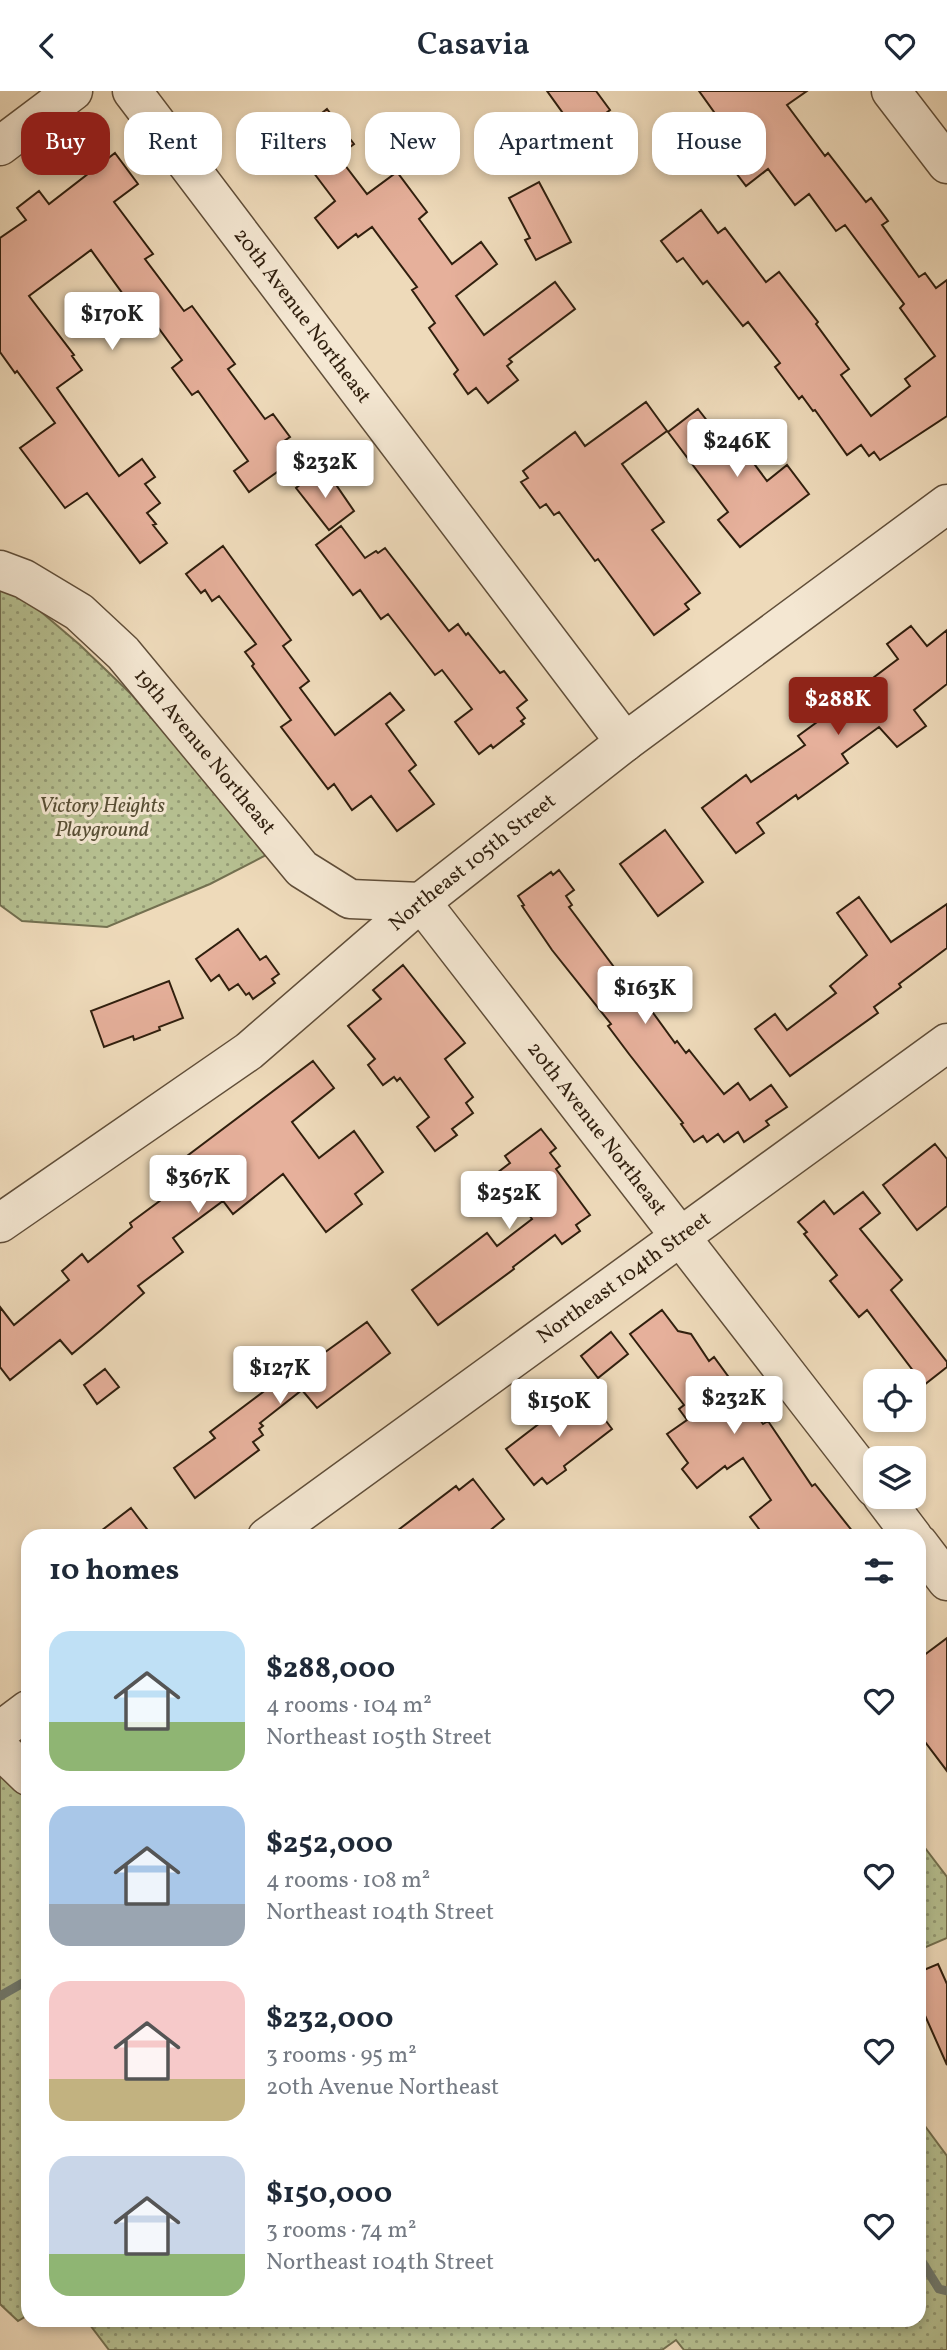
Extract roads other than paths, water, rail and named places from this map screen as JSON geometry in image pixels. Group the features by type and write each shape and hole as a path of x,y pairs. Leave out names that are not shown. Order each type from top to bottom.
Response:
{"street":[{"path":"0,146 73,91"},
{"name":"20th Avenue Northeast","path":"132,91 625,742"},
{"path":"891,91 947,164"},
{"name":"Northeast 105th Street","path":"0,1223 249,1051 421,902 625,742 947,504"},
{"name":"19th Avenue Northeast","path":"0,570 24,579 79,612 123,653 302,869 350,899 421,902"},
{"name":"20th Avenue Northeast","path":"421,902 863,1472"},
{"name":"Northeast 104th Street","path":"278,1529 947,1043"},
{"path":"892,1509 907,1529"},
{"path":"926,1557 940,1584"},
{"path":"0,1731 21,1715"},
{"path":"0,1749 21,1769"}],"waterway":[{"path":"0,1996 21,1984"},
{"path":"926,2268 939,2289 947,2291"}],"park label":[{"name":"Victory Heights Playground","path":"102,818"}]}
